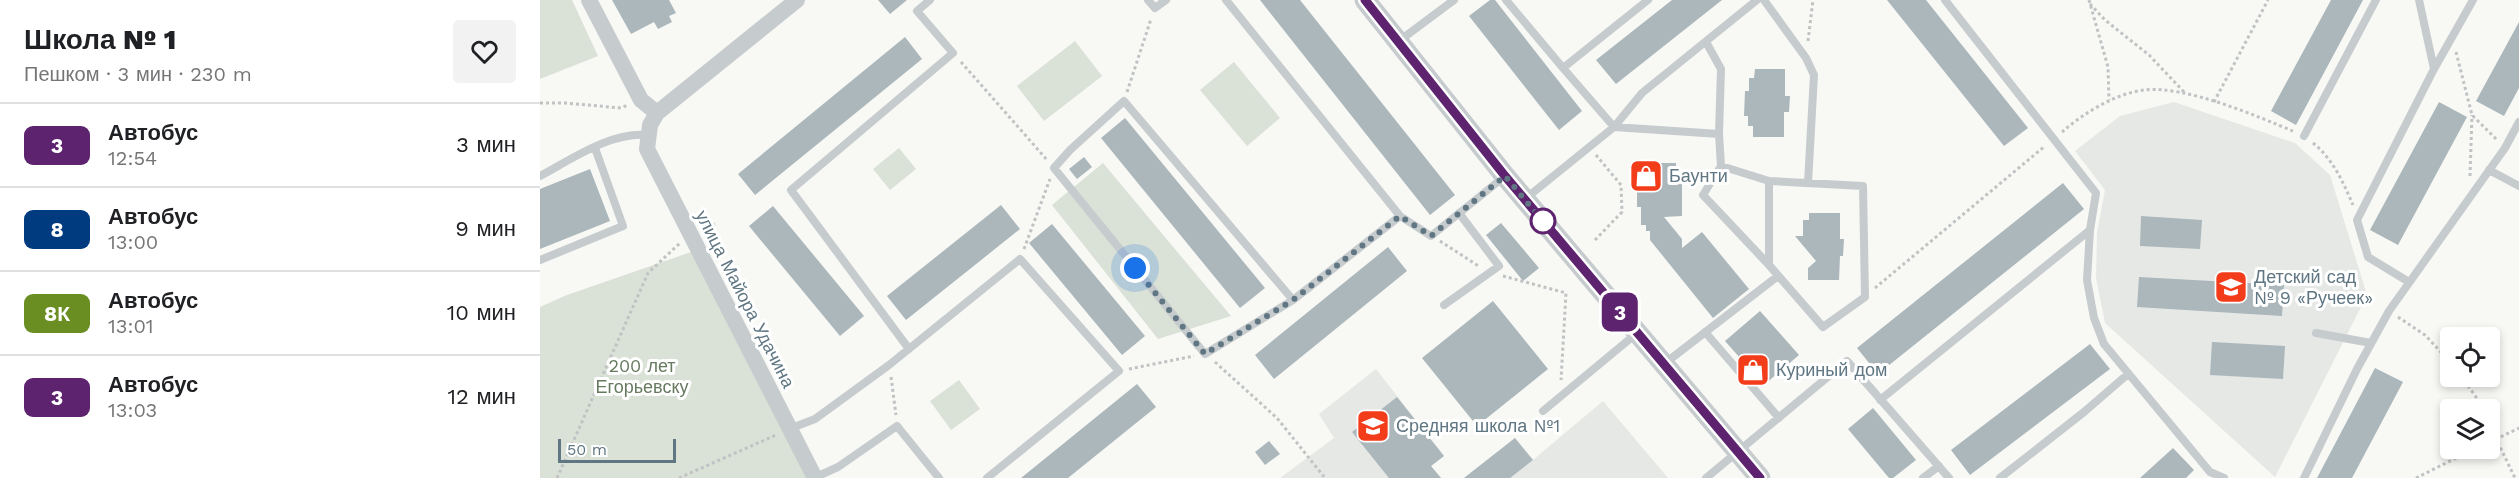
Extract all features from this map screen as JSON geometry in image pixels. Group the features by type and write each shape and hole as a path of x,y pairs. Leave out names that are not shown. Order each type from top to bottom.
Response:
{"street":[{"path":"589,0 641,100 657,113"},
{"path":"647,135 657,113 797,0"},
{"path":"1365,0 1524,199 1760,478"},
{"name":"улица Майора Удачина","path":"647,135 647,149 690,236 714,277 814,478"}],"lane":[{"path":"909,349 791,190 953,53 917,11 930,0"},
{"path":"1148,0 1155,8 1166,0"},
{"path":"1226,0 1400,216 1431,236 1505,176"},
{"path":"1398,42 1454,0"},
{"path":"1506,0 1614,127 1719,134"},
{"path":"1563,68 1647,0"},
{"path":"1524,199 1614,127 1642,93 1757,0"},
{"path":"1764,0 1806,58 1814,75 1808,183"},
{"path":"1945,0 2096,193 2090,230 2087,280 2094,318 2104,344 2207,475 2224,478"},
{"path":"2304,136 2376,0"},
{"path":"2419,0 2434,69"},
{"path":"2409,282 2367,257 2357,220 2434,69 2473,0"},
{"path":"1706,42 1721,69 1719,134 1721,166 1702,195 1769,265 1822,327 1865,297 1863,186 1769,181 1721,166"},
{"path":"1293,300 1124,101 1070,150 1054,168 1205,354 1293,300 1400,216"},
{"path":"2304,478 2389,311 2505,148 2519,122"},
{"path":"540,176 623,136 647,135"},
{"path":"540,260 623,226 595,148"},
{"path":"2489,170 2519,186"},
{"path":"1769,181 1769,265"},
{"path":"1444,305 1499,266 1459,213"},
{"path":"1880,400 2090,230"},
{"path":"789,429 815,419 889,365 1020,259 1119,372 987,478"},
{"path":"1664,365 1778,276"},
{"path":"1705,332 1779,418"},
{"path":"1543,411 1637,333"},
{"path":"2316,333 2371,343"},
{"path":"1706,478 1847,361 1949,478"},
{"path":"2000,478 2128,374"},
{"path":"814,478 838,467 897,426 939,478"},
{"path":"1923,478 1939,466"}],"path":[{"path":"1806,58 1812,0"},
{"path":"2214,102 2268,0"},
{"path":"2090,2 2105,20 2149,55 2186,94"},
{"path":"2090,2 2108,67 2109,100"},
{"path":"1124,101 1155,8"},
{"path":"2452,37 2472,115 2470,197"},
{"path":"953,53 1054,168 1020,259"},
{"path":"540,104 555,102 621,108 641,100"},
{"path":"2472,115 2505,148"},
{"path":"2304,136 2322,150 2339,174 2357,220"},
{"path":"1589,147 1621,185 1622,212 1595,240"},
{"path":"557,478 648,273 690,236"},
{"path":"1431,236 1489,273 1566,293 1560,397"},
{"path":"2389,311 2426,335 2440,351"},
{"path":"1119,372 1205,354 1277,418 1325,478"},
{"path":"889,365 897,426"},
{"path":"2500,437 2519,428"},
{"path":"678,478 789,429"},
{"path":"2500,448 2514,478"},
{"path":"2416,478 2454,459"}],"shaded area":[{"name":"Детский сад № 9 «Ручеек»","path":"2174,102 2295,143 2330,175 2367,295 2275,477 2105,323 2096,278 2097,233 2105,190 2075,151 2120,116"},
{"name":"Средняя школа №1","path":"1376,369 1444,456 1431,466 1441,478 1280,478 1334,438 1319,414"},
{"name":"Средняя школа №1","path":"1603,401 1668,478 1464,478 1515,438 1533,460"}],"green space":[{"path":"540,0 572,0 598,56 540,79"},
{"path":"1075,41 1102,76 1044,121 1017,86"},
{"path":"1234,62 1280,118 1247,146 1200,90"},
{"path":"899,148 916,169 890,190 873,169"},
{"path":"1103,163 1231,316 1158,339 1052,205"},
{"name":"200 лет Егорьевску","path":"694,251 810,478 540,478 540,307 567,295"},
{"path":"959,380 980,409 951,430 930,401"}],"building":[{"path":"612,0 669,0 676,13 669,16 672,22 658,29 654,22 631,34"},
{"path":"878,0 907,0 890,14"},
{"path":"1260,0 1300,0 1455,195 1430,215"},
{"path":"1490,0 1495,0 1582,111 1559,130 1469,16"},
{"path":"1672,0 1722,0 1616,84 1596,60"},
{"path":"1887,0 1926,0 2028,128 2004,146"},
{"path":"2331,0 2363,0 2296,125 2271,111"},
{"path":"2519,22 2519,88 2504,116 2476,101"},
{"path":"905,37 922,59 755,195 738,174"},
{"path":"1755,69 1785,69 1785,96 1790,96 1789,112 1784,112 1784,137 1753,137 1753,126 1748,126 1748,116 1744,116 1745,91 1749,91 1749,78 1754,78"},
{"path":"2439,102 2467,117 2398,245 2370,230"},
{"path":"1125,118 1265,288 1240,308 1101,138"},
{"path":"1084,157 1092,167 1077,179 1069,169"},
{"path":"1646,163 1676,163 1676,181 1682,180 1682,216 1664,217 1682,239 1682,248 1702,232 1749,289 1713,318 1650,240 1650,231 1646,231 1646,225 1641,225 1641,207 1637,207 1637,192 1641,192 1641,172 1646,172"},
{"path":"590,169 610,221 540,249 540,189"},
{"path":"2063,183 2084,209 1878,374 1857,348"},
{"path":"1001,205 1020,229 906,320 887,296"},
{"path":"773,206 864,316 840,336 749,226"},
{"path":"1809,213 1840,213 1840,239 1844,239 1843,256 1840,256 1839,280 1808,280 1808,268 1816,261 1795,236 1803,236 1803,220 1809,220"},
{"path":"2141,216 2202,220 2200,249 2140,246"},
{"path":"1501,223 1539,268 1523,281 1486,235"},
{"path":"1052,224 1145,336 1122,355 1029,243"},
{"path":"1388,247 1407,271 1274,379 1255,355"},
{"path":"2139,277 2284,285 2282,316 2137,307"},
{"path":"1493,301 1548,369 1477,426 1422,358"},
{"path":"1760,311 1799,355 1764,385 1725,341"},
{"path":"2212,342 2285,346 2283,379 2210,375"},
{"path":"2090,344 2110,369 1970,475 1951,450"},
{"path":"2375,368 2403,382 2352,478 2317,478"},
{"path":"1137,384 1156,407 1068,478 1021,478"},
{"path":"1397,397 1444,456 1431,466 1441,478 1389,478 1352,432"},
{"path":"1873,408 1916,460 1893,478 1889,478 1848,429"},
{"path":"1515,438 1533,460 1510,478 1464,478"},
{"path":"1269,441 1280,454 1265,465 1255,452"},
{"path":"2173,448 2194,470 2186,478 2140,478"}],"bus line":[{"name":"3","path":"1365,0 1505,176 1760,478"}],"place":[{"name":"Баунти","path":"1646,176"},
{"name":"Детский сад № 9 «Ручеек»","path":"2231,287"},
{"name":"Куриный дом","path":"1753,370"},
{"name":"Средняя школа №1","path":"1373,426"}],"route":[{"path":"1135,268 1205,354 1293,300 1400,216 1431,236 1505,176 1546,225 1543,221"}]}
